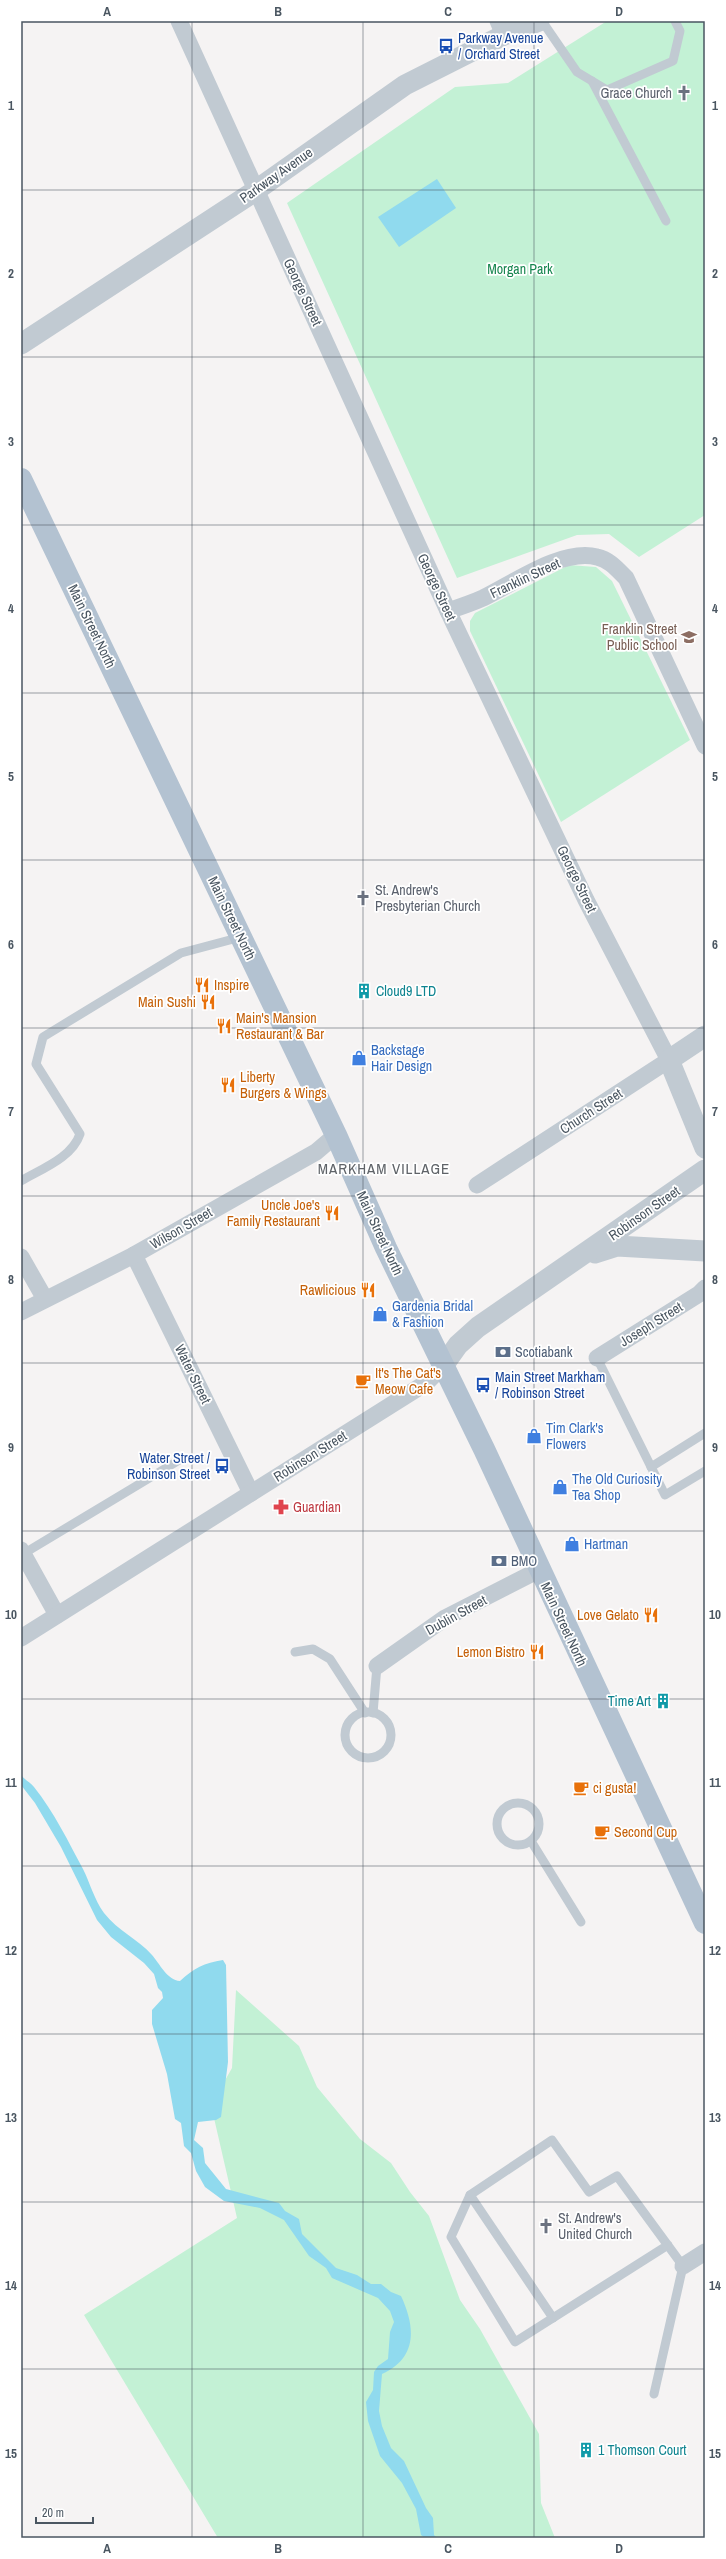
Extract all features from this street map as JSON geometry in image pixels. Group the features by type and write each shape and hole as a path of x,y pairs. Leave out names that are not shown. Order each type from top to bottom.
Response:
{"main road":[{"name":"Main Street North","path":"21,479 336,1135 386,1248 705,1923"}],"street":[{"name":"George Street","path":"179,21 255,191 448,611 586,900 669,1060 705,1148"},
{"name":"Parkway Avenue","path":"21,344 255,191 405,85 501,28 539,21"},
{"name":"Franklin Street","path":"448,611 481,599 551,563 578,555 597,556 610,562 626,578 705,746"},
{"name":"Church Street","path":"476,1185 705,1036"},
{"name":"Wilson Street","path":"21,1312 134,1255 316,1152 336,1135"},
{"name":"Robinson Street","path":"21,1638 426,1383 443,1366 458,1346 478,1328 705,1170"},
{"name":"Robinson Street","path":"583,1256 617,1246 705,1251"},
{"name":"Water Street","path":"134,1255 251,1493"},
{"path":"21,1257 45,1299"},
{"name":"Joseph Street","path":"596,1358 699,1294 705,1288"},
{"path":"22,1552 57,1615"},
{"name":"Dublin Street","path":"377,1666 445,1618 539,1570"},
{"path":"683,2266 705,2252"}],"lane":[{"path":"542,21 577,72 607,90 673,61 680,31 675,21"},
{"path":"592,81 666,221"},
{"path":"21,1181 69,1153 76,1145 80,1134 36,1064 43,1037 181,952 241,937"},
{"path":"596,1358 665,1495 705,1471"},
{"path":"651,1467 705,1433"},
{"path":"22,1552 181,1459"},
{"path":"294,1652 313,1649 330,1659 369,1713 385,1720 389,1726 391,1741 383,1753 370,1758 355,1754 349,1748 345,1734 352,1720 369,1713"},
{"path":"369,1713 377,1666"},
{"path":"516,1803 529,1806 534,1811 539,1823 538,1830 532,1841 517,1846 504,1841 496,1828 499,1814 503,1808 516,1803"},
{"path":"532,1841 581,1922"},
{"path":"654,2394 683,2266 668,2245 617,2176 589,2192 552,2140 470,2195 451,2237 515,2342 668,2245"},
{"path":"470,2195 553,2318"}],"green space":[{"name":"Morgan Park","path":"607,21 705,21 705,515 639,557 609,534 577,535 457,578 287,203 455,87 508,83"},
{"path":"569,565 596,567 612,581 690,740 561,822 470,631 470,621 475,613"},
{"path":"236,1990 299,2046 317,2087 360,2139 391,2163 410,2192 429,2216 460,2300 480,2329 539,2434 541,2503 555,2538 218,2538 84,2315 237,2218 211,2105 232,2068"}],"water":[{"path":"437,179 456,208 399,247 378,217"},
{"path":"21,1775 34,1787 54,1817 83,1869 95,1897 104,1913 115,1925 141,1944 171,1978 180,1981 195,1969 210,1963 223,1960 226,1965 228,2062 221,2117 216,2120 198,2122 194,2140 203,2148 205,2163 226,2189 279,2203 285,2211 299,2219 302,2234 336,2268 357,2275 371,2284 381,2284 391,2292 401,2296 409,2319 411,2331 410,2341 402,2360 382,2374 379,2411 382,2426 391,2448 404,2461 426,2508 433,2518 434,2535 437,2538 425,2538 421,2535 416,2509 402,2483 380,2456 368,2421 366,2402 373,2390 374,2372 378,2366 388,2359 390,2332 394,2322 390,2311 378,2298 332,2278 326,2268 309,2256 284,2220 260,2208 224,2201 205,2187 196,2171 191,2153 184,2146 181,2123 175,2119 167,2074 152,2024 152,2010 163,1998 154,1974 144,1963 111,1937 97,1920 61,1847 35,1803 21,1785"}],"place":[{"name":"Parkway Avenue / Orchard Street","path":"446,46"},
{"name":"Grace Church","path":"684,93"},
{"name":"Franklin Street Public School","path":"689,637"},
{"name":"St. Andrew's Presbyterian Church","path":"363,898"},
{"name":"Inspire","path":"202,985"},
{"name":"Cloud9 LTD","path":"364,991"},
{"name":"Main Sushi","path":"208,1002"},
{"name":"Main's Mansion Restaurant & Bar","path":"224,1026"},
{"name":"Backstage Hair Design","path":"359,1058"},
{"name":"Liberty Burgers & Wings","path":"228,1085"},
{"name":"Uncle Joe's Family Restaurant","path":"332,1213"},
{"name":"Rawlicious","path":"368,1290"},
{"name":"Gardenia Bridal & Fashion","path":"380,1314"},
{"name":"Scotiabank","path":"503,1352"},
{"name":"It's The Cat's Meow Cafe","path":"363,1381"},
{"name":"Main Street Markham / Robinson Street","path":"483,1385"},
{"name":"Tim Clark's Flowers","path":"534,1436"},
{"name":"Water Street / Robinson Street","path":"222,1466"},
{"name":"The Old Curiosity Tea Shop","path":"560,1487"},
{"name":"Guardian","path":"281,1507"},
{"name":"Hartman","path":"572,1544"},
{"name":"BMO","path":"499,1561"},
{"name":"Love Gelato","path":"651,1615"},
{"name":"Lemon Bistro","path":"537,1652"},
{"name":"Time Art","path":"663,1701"},
{"name":"ci gusta!","path":"581,1788"},
{"name":"Second Cup","path":"602,1832"},
{"name":"St. Andrew's United Church","path":"546,2226"},
{"name":"1 Thomson Court","path":"586,2450"}],"district":[{"name":"MARKHAM VILLAGE","path":"384,1169"}]}
